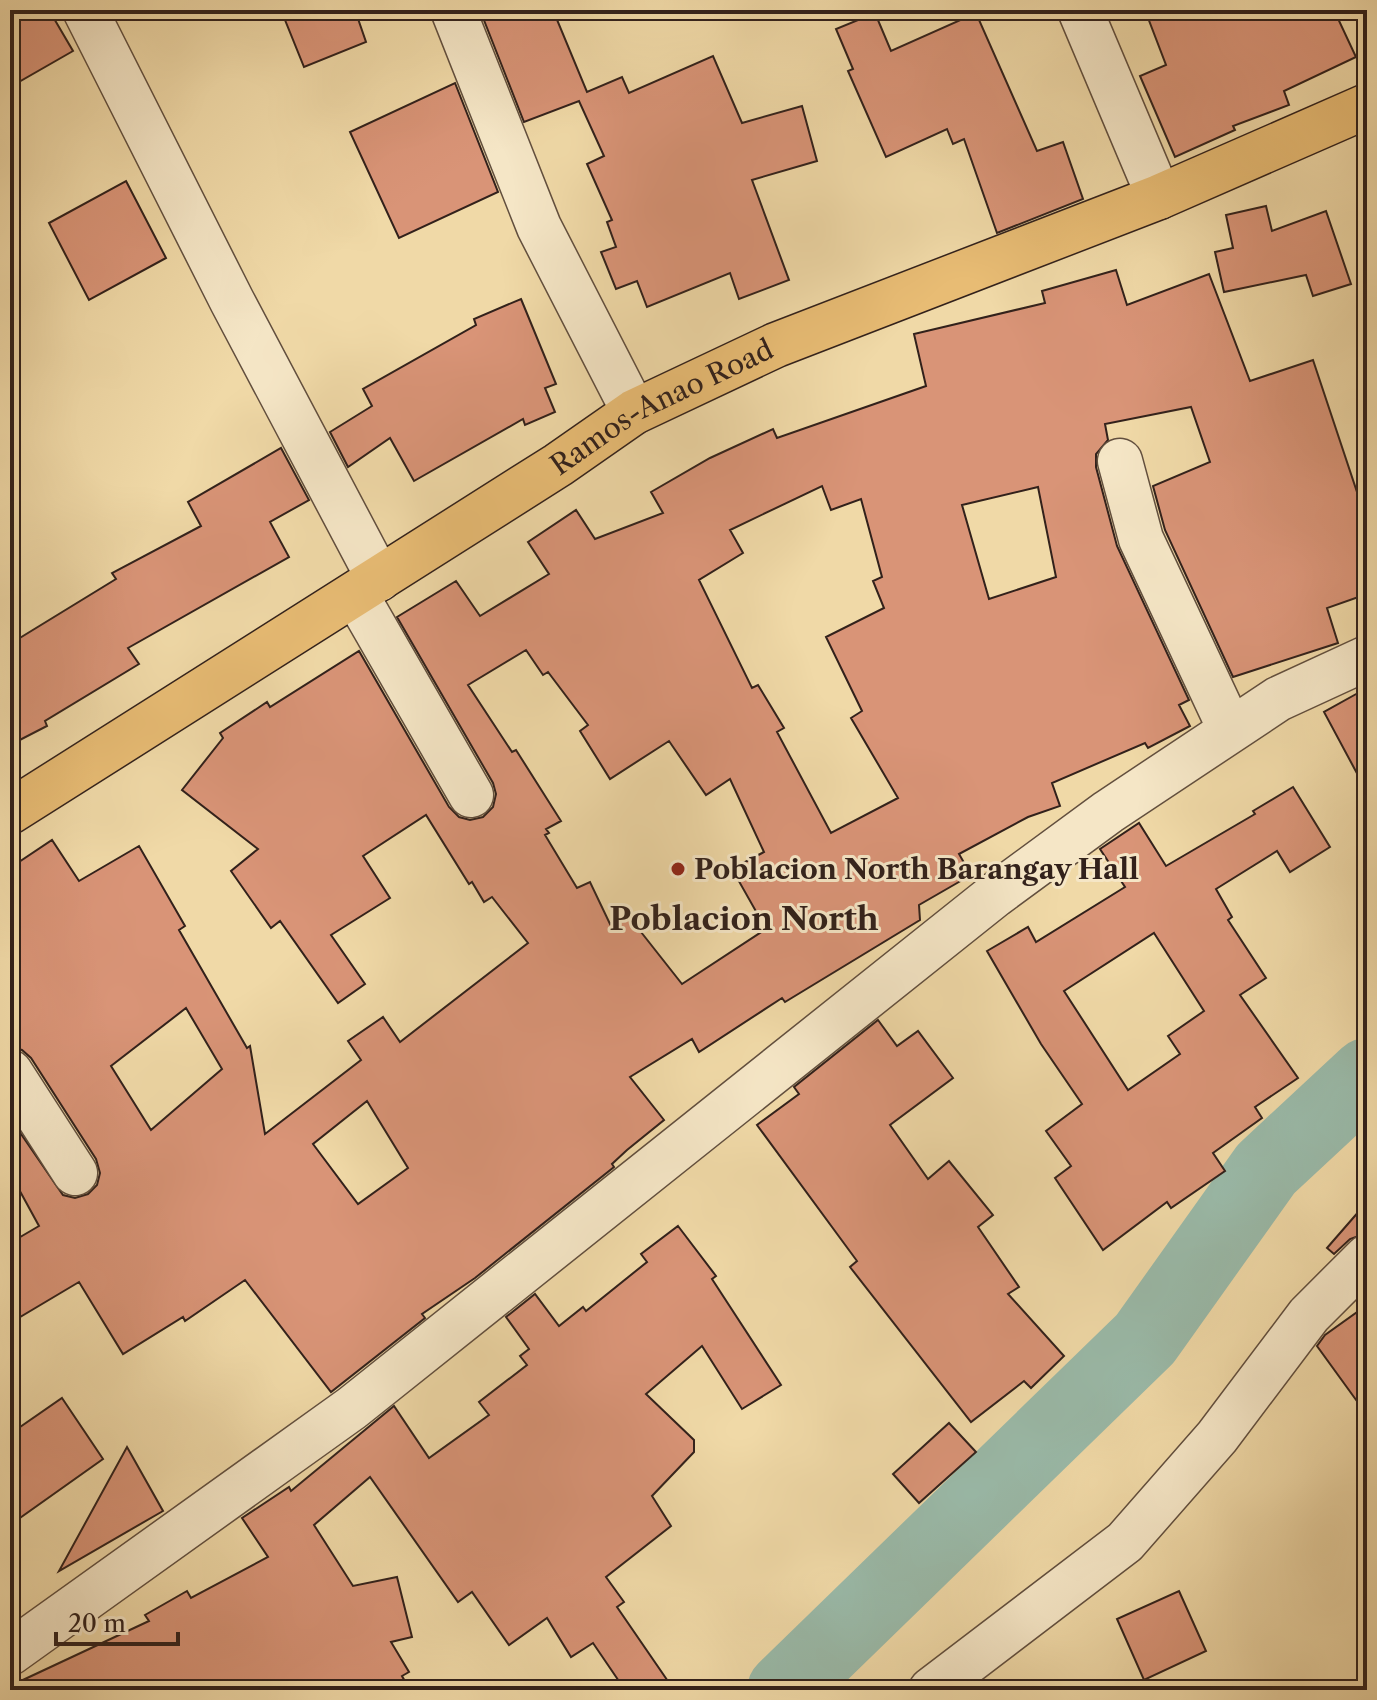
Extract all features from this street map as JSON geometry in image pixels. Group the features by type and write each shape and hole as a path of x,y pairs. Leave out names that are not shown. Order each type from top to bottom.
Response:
{"main road":[{"name":"Ramos-Anao Road","path":"10,812 368,587 634,412 776,345 1159,197 1367,106"}],"street":[{"path":"85,10 232,301 471,795"},
{"path":"453,10 539,227 634,412"},
{"path":"1080,10 1159,197"},
{"path":"1120,461 1141,539 1230,729"},
{"path":"10,1653 352,1408 995,895 1230,729 1278,699 1367,658"},
{"path":"10,1072 75,1173"},
{"path":"931,1690 1125,1542 1217,1437 1309,1315 1367,1257"}],"building":[{"path":"10,10 49,10 73,51 10,87"},
{"path":"281,10 355,10 366,42 304,67"},
{"path":"480,10 553,10 587,92 622,77 629,93 713,56 742,123 802,106 817,161 752,180 789,280 739,299 730,273 647,307 637,281 616,289 601,252 616,247 607,222 612,220 587,164 604,156 579,101 524,122"},
{"path":"1145,10 1334,10 1356,57 1284,91 1289,105 1233,126 1235,130 1175,157 1140,76 1166,65"},
{"path":"875,13 891,51 976,13 1037,151 1063,142 1083,199 997,233 964,139 953,144 947,129 886,157 848,71 853,69 836,29"},
{"path":"455,83 498,192 399,238 350,132"},
{"path":"126,181 166,258 89,300 49,223"},
{"path":"1266,206 1272,231 1326,211 1351,284 1313,296 1306,275 1224,292 1215,252 1233,248 1226,215"},
{"path":"1116,270 1127,305 1209,274 1250,381 1313,360 1367,522 1367,594 1327,608 1338,643 1233,677 1165,530 1153,486 1210,462 1191,407 1105,424 1108,440 1096,454 1096,467 1117,546 1189,700 1179,705 1190,726 1148,748 1145,743 1052,783 1060,806 1028,817 959,854 971,875 919,905 920,920 785,1002 782,998 699,1052 692,1039 630,1077 664,1120 612,1164 614,1167 475,1278 422,1314 425,1318 331,1392 245,1280 185,1321 183,1317 123,1354 79,1282 10,1323 10,1243 39,1226 10,1173 10,1118 63,1195 75,1198 88,1194 97,1185 100,1173 96,1159 31,1058 22,1050 10,1047 10,868 52,840 79,881 139,846 185,926 179,930 247,1048 250,1046 265,1134 361,1060 348,1041 383,1017 400,1042 528,943 492,897 484,902 472,882 469,884 426,815 363,856 390,898 331,935 365,984 338,1003 280,921 271,928 231,871 258,849 182,790 223,738 220,733 267,702 270,707 359,651 449,807 459,817 470,820 483,817 493,807 496,794 493,783 397,617 456,581 480,616 549,574 528,542 576,510 595,539 663,513 651,492 710,458 773,429 777,438 926,386 914,334 1045,303 1042,291","holes":["822,486 831,510 861,499 882,577 873,581 884,608 826,637 862,711 851,718 898,798 831,833 777,732 784,728 758,685 752,688 699,580 743,553 730,530","1038,487 1056,577 989,599 962,505","526,650 543,675 548,672 588,725 580,731 610,779 669,741 706,795 730,779 764,852 732,869 766,929 682,984 626,913 610,924 590,882 577,888 545,835 549,833 546,829 561,821 516,750 512,752 468,685","186,1008 222,1069 151,1130 111,1066","367,1101 408,1168 358,1204 313,1144"]},
{"path":"521,299 556,384 545,388 555,412 525,425 523,419 414,481 390,438 348,467 330,432 372,406 363,389 476,325 474,319"},
{"path":"281,448 309,500 270,522 289,557 128,648 139,664 45,721 47,726 10,745 10,644 116,579 112,573 201,526 188,502"},
{"path":"1358,693 1367,710 1367,792 1324,712"},
{"path":"1293,787 1330,847 1290,872 1277,851 1216,889 1232,917 1228,920 1266,978 1240,995 1298,1078 1255,1107 1262,1118 1213,1153 1225,1171 1171,1208 1167,1202 1103,1250 1055,1178 1071,1166 1046,1131 1082,1104 1041,1044 987,951 1028,927 1036,942 1125,887 1100,849 1139,823 1166,866 1255,814 1253,811","holes":["1154,933 1204,1011 1168,1036 1180,1054 1128,1090 1064,991"]},
{"path":"878,1020 897,1046 918,1031 953,1078 890,1125 928,1179 949,1161 993,1215 978,1227 1019,1287 1008,1294 1064,1356 1031,1388 1024,1381 971,1422 850,1267 857,1261 757,1125 799,1094 794,1087"},
{"path":"1367,1202 1367,1233 1350,1239 1334,1254 1327,1248"},
{"path":"678,1226 716,1276 712,1279 781,1385 742,1409 702,1346 646,1394 694,1440 694,1452 652,1496 671,1526 606,1577 624,1602 617,1607 674,1690 625,1690 593,1643 571,1657 547,1618 509,1645 472,1592 458,1602 370,1477 314,1525 353,1586 397,1577 412,1637 391,1642 409,1672 402,1676 410,1690 10,1690 10,1686 149,1621 145,1615 187,1591 191,1598 268,1557 242,1518 289,1487 291,1491 394,1406 429,1458 489,1415 479,1402 527,1365 520,1356 529,1349 506,1317 535,1294 559,1326 583,1307 586,1311 647,1262 641,1254"},
{"path":"1367,1305 1367,1415 1317,1346 1325,1335"},
{"path":"62,1398 103,1459 10,1525 10,1434"},
{"path":"949,1423 976,1452 919,1503 893,1474"},
{"path":"127,1447 163,1511 59,1571"},
{"path":"1179,1591 1206,1651 1144,1680 1117,1619"}],"waterway":[{"path":"784,1690 1145,1339 1266,1169 1367,1075"}],"place":[{"name":"Poblacion North Barangay Hall","path":"678,869"}],"district":[{"name":"Poblacion North","path":"744,918"}]}
